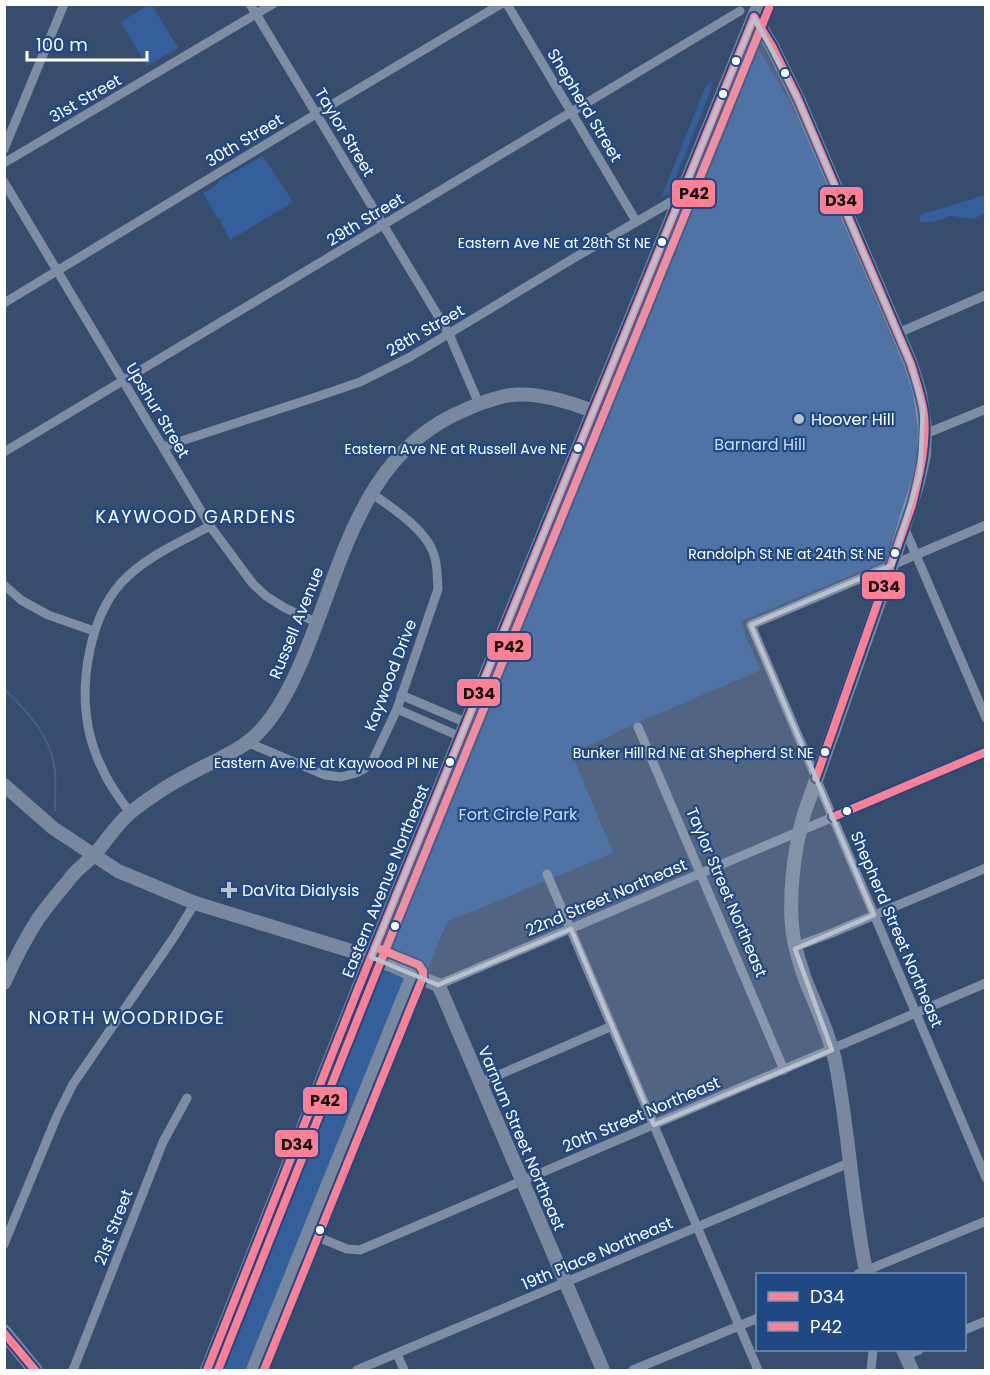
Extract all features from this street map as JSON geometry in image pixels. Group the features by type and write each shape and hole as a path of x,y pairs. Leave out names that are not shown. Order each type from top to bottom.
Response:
{"main road":[{"path":"4,1332 35,1371"},
{"path":"4,1348 23,1371"}],"street":[{"path":"4,149 64,4"},
{"name":"Taylor Street","path":"250,4 449,334 479,404"},
{"name":"31st Street","path":"4,163 273,4"},
{"name":"30th Street","path":"4,303 501,4"},
{"name":"Shepherd Street","path":"507,4 636,221"},
{"path":"738,8 756,11 791,83 918,383 923,408 925,434 920,473 892,565 804,814 797,847 791,907 795,947 835,1059 864,1273"},
{"name":"29th Street","path":"4,452 572,112 738,8"},
{"name":"Eastern Avenue Northeast","path":"207,1371 371,957 756,11"},
{"name":"Upshur Street","path":"4,182 210,526 253,584 266,596 285,608 318,622"},
{"name":"28th Street","path":"163,447 360,382 410,357 681,195"},
{"path":"897,333 986,295"},
{"name":"Russell Avenue","path":"4,983 18,952 39,918 74,874 94,855 130,813 162,790 249,743 262,730 296,675 350,535 370,493 384,473 413,441 430,427 450,416 503,396 528,395 551,398 593,411"},
{"path":"925,434 986,409"},
{"name":"Kaywood Drive","path":"249,743 325,775 342,777 356,773 373,760 397,708 438,588 434,554 425,539 403,516 370,493"},
{"path":"892,565 986,525"},
{"path":"130,813 103,771 89,732 86,705 87,671 94,631 106,604 121,584 135,571 160,553 210,526"},
{"path":"904,527 986,718"},
{"name":"Shepherd Street Northeast","path":"892,565 751,625 986,1178"},
{"path":"4,585 21,600 48,615 94,631"},
{"path":"401,695 467,723"},
{"path":"397,708 461,737"},
{"name":"Taylor Street Northeast","path":"638,727 784,1070"},
{"name":"22nd Street Northeast","path":"438,985 986,752"},
{"path":"6,790 52,828 118,871 195,903 371,957 438,985"},
{"path":"795,947 986,868"},
{"path":"547,874 758,1371"},
{"path":"4,1244 57,1116 73,1084 195,903"},
{"path":"253,1371 413,974"},
{"name":"20th Street Northeast","path":"308,1233 347,1250 360,1250 986,983"},
{"name":"Varnum Street Northeast","path":"438,985 603,1371"},
{"path":"480,1083 612,1026"},
{"name":"21st Street","path":"73,1371 163,1142 187,1098"},
{"name":"19th Place Northeast","path":"357,1371 849,1163"},
{"path":"866,1273 986,1221"},
{"path":"633,1371 756,1319"},
{"path":"966,1329 986,1321"},
{"path":"871,1371 873,1351"},
{"path":"904,1352 912,1371"},
{"path":"397,1354 404,1371"}],"highlighted area":[{"path":"754,17 798,99 911,364 923,408 920,473 892,565 751,625 874,915 795,949 832,1050 654,1125 571,929 438,985 371,957"}],"green space":[{"path":"148,5 152,5 178,48 147,66 121,22"},
{"name":"Barnard Hill","path":"756,44 806,134 911,382 918,418 918,440 911,481 898,521 883,562 742,621 746,637 761,670 580,749 575,760 613,853 447,922 428,969 386,952"},
{"path":"711,81 711,90 671,190 661,198 705,88"},
{"path":"263,156 293,202 230,240 220,218 218,219 203,193 220,180"},
{"path":"985,195 985,214 972,219 951,216 932,222 920,220 920,215"},
{"path":"379,970 405,978 246,1370 216,1370"}],"waterway":[{"path":"4,689 31,716 49,747 55,772 55,810"}],"transit line":[{"name":"P42","path":"218,1370 370,988 769,8"},
{"name":"D34","path":"754,17 772,46 798,99 911,364 920,395 925,427 920,472 912,505 816,778"},
{"name":"D34","path":"207,1370 360,984 754,17"},
{"name":"D34","path":"833,817 986,752"},
{"name":"P42","path":"264,1370 423,977 423,971 419,965 375,947"},
{"name":"D34","path":"4,1333 35,1370"}],"place":[{"name":"Eastern Ave NE at 28th St NE","path":"662,242"},
{"name":"Hoover Hill","path":"799,419"},
{"name":"Eastern Ave NE at Russell Ave NE","path":"578,448"},
{"name":"Randolph St NE at 24th St NE","path":"895,553"},
{"name":"Bunker Hill Rd NE at Shepherd St NE","path":"825,752"},
{"name":"Eastern Ave NE at Kaywood Pl NE","path":"450,762"},
{"name":"DaVita Dialysis","path":"229,890"}],"district":[{"name":"KAYWOOD GARDENS","path":"196,517"},
{"name":"NORTH WOODRIDGE","path":"127,1018"}],"park label":[{"name":"Fort Circle Park","path":"518,814"}]}
